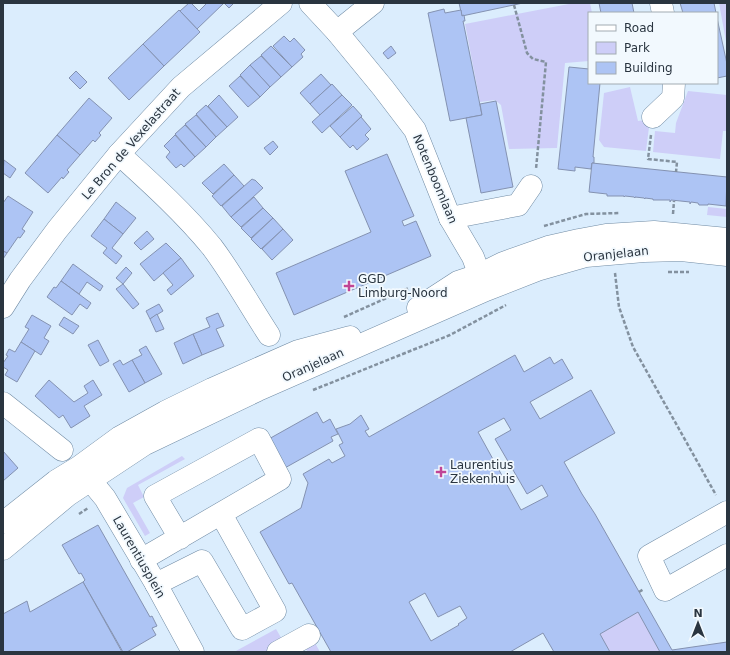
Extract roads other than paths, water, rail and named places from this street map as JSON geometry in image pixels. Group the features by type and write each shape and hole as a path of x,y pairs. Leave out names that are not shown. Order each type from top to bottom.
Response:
{"street":[{"name":"Le Bron de Vexelastraat","path":"3,307 20,280 57,230 119,154 181,88 281,3"},
{"name":"Notenboomlaan","path":"310,3 337,32 383,88 414,130 450,218 473,257 482,282"},
{"path":"337,32 373,3"},
{"path":"653,117 673,98 674,84"},
{"path":"119,154 179,209 212,248 269,335"},
{"path":"450,218 518,205 531,186"},
{"name":"Oranjelaan","path":"3,523 56,481 85,473 482,282 654,241 727,239"},
{"name":"Oranjelaan","path":"654,241 681,250 727,255"},
{"path":"3,403 62,450"},
{"path":"141,560 180,538 280,479 259,439 155,496 180,538"},
{"name":"Oranjelaan","path":"3,549 68,495 85,473"},
{"name":"Laurentiusplein","path":"85,473 104,498 156,584 193,652"},
{"path":"727,512 649,556 665,590 727,555"},
{"path":"156,584 202,561 242,629 275,611 221,514"},
{"path":"278,652 309,635"}],"place":[{"name":"GGD Limburg-Noord","path":"349,286"},
{"name":"Laurentius Ziekenhuis","path":"441,472"}]}
